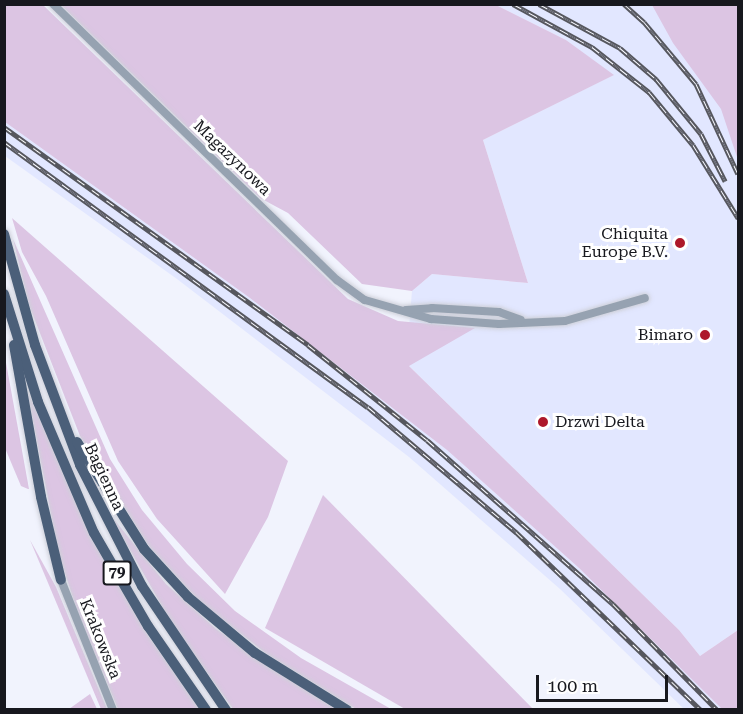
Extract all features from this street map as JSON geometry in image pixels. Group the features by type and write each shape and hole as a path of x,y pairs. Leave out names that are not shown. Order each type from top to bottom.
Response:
{"main road":[{"name":"Bagienna","path":"4,234 18,292 56,406 117,541 160,615 226,710"},
{"name":"Bagienna","path":"4,294 38,402 94,533 148,626 206,710"},
{"path":"14,329 14,354 41,497 61,580"},
{"path":"56,406 144,549 188,597 245,645 347,710"}],"street":[{"name":"Magazynowa","path":"52,4 344,288 377,305 403,311 432,308 499,312 523,320 548,322 565,321 645,298"},
{"name":"Krakowska","path":"61,580 113,710"}],"shaded area":[{"path":"5,4 43,5 348,299 398,321 475,328 409,366 679,630 700,656 738,630 738,709 722,709 579,568 447,450 250,298 5,122"},
{"path":"61,5 496,5 566,40 614,75 483,140 528,283 432,274 412,291 362,284 288,213 260,198"},
{"path":"496,5 652,5 722,107 729,128 738,160 738,630 700,656 679,630 406,363 412,291 432,274 528,283 483,140 613,75 566,40"},
{"path":"652,5 738,5 738,160 721,109 673,43"},
{"path":"5,122 250,298 447,450 579,568 722,709 684,709 560,589 409,457 177,279 5,156"},
{"path":"12,218 288,461 268,517 225,594 157,519 118,461 46,296 22,252"},
{"path":"13,239 110,459 142,510 187,564 235,611 301,658 391,709 356,709 267,654 200,602 148,545 80,436 29,305"},
{"path":"5,357 29,489 21,486 5,448"},
{"path":"27,390 94,542 149,637 200,709 118,709 78,613 59,555"},
{"path":"323,495 533,709 405,709 265,628"},
{"path":"109,513 166,584 216,629 335,709 233,709 171,622"},
{"path":"30,540 56,587 107,709 101,709"},
{"path":"90,694 97,709 69,709"}],"railway":[{"path":"513,4 592,47 649,92 693,145 738,218"},
{"path":"539,4 620,48 656,79 701,134 725,181"},
{"path":"624,4 644,22 696,84 738,174"},
{"path":"4,127 308,345 427,440 613,604 717,710"},
{"path":"4,142 368,407 516,532 701,710"}],"place":[{"name":"Chiquita Europe B.V.","path":"680,243"},
{"name":"Bimaro","path":"705,335"},
{"name":"Drzwi Delta","path":"543,422"}]}
